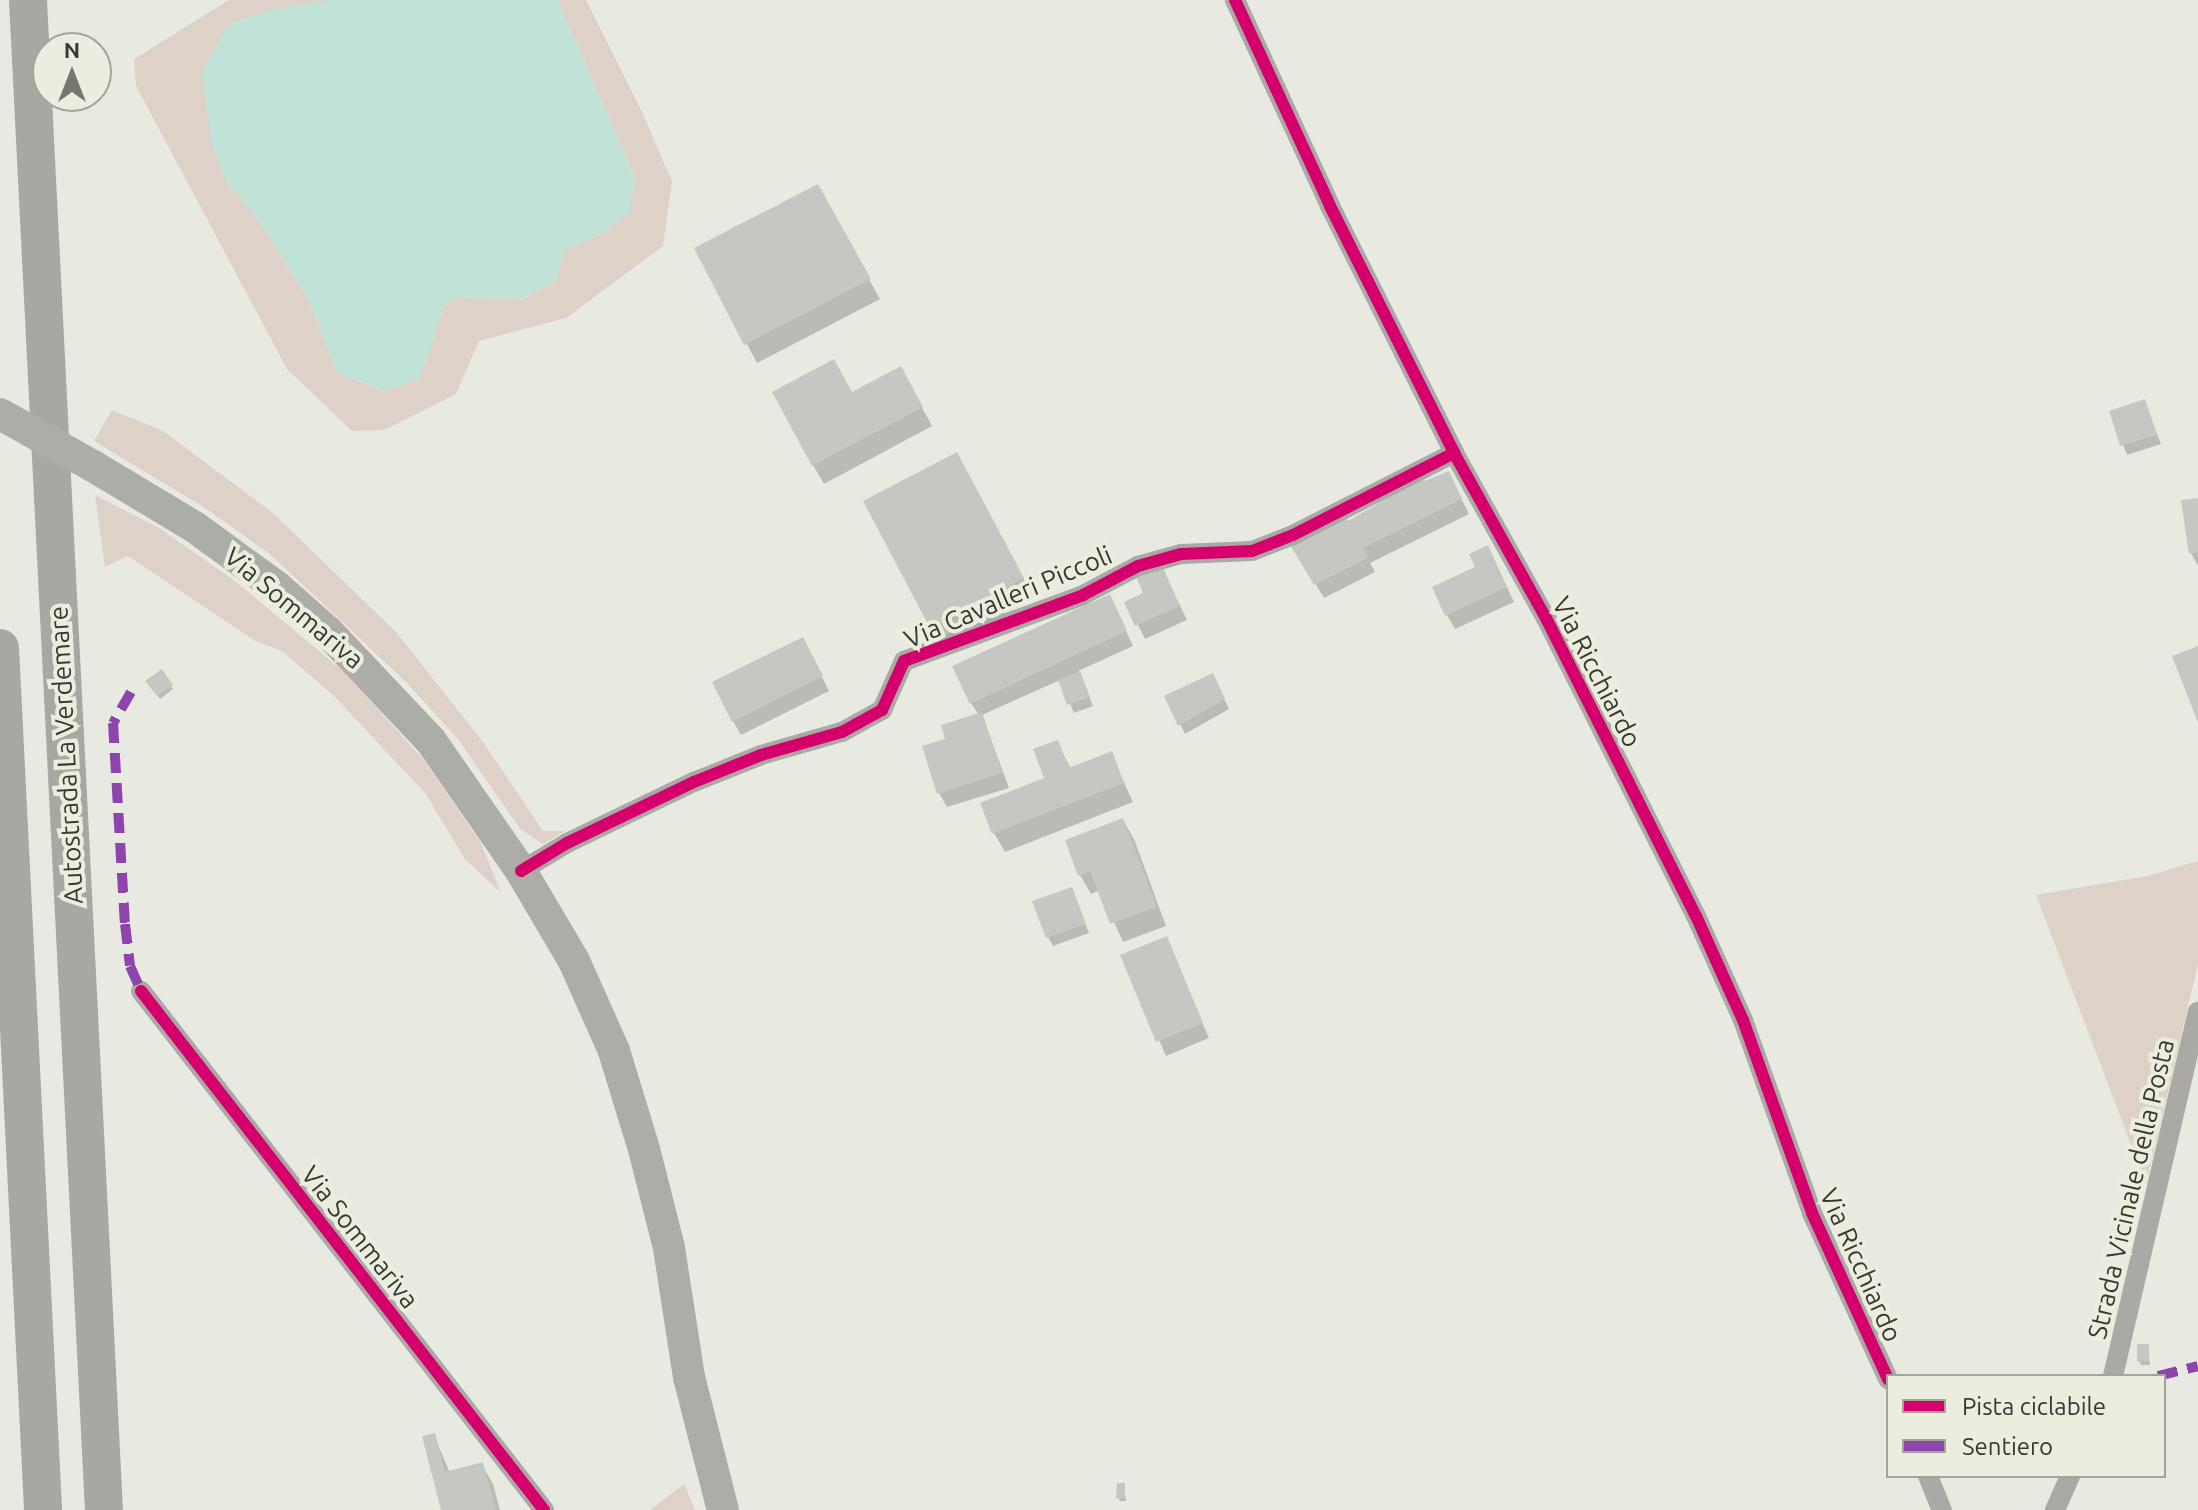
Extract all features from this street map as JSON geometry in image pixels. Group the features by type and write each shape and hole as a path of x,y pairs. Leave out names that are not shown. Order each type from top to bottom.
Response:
{"highway":[{"name":"Autostrada La Verdemare","path":"28,0 104,1510"},
{"path":"0,648 43,1510"}],"main road":[{"name":"Via Sommariva","path":"0,414 196,528 277,587 387,690 431,741 521,871 574,961 614,1051 644,1149 669,1248 689,1377 723,1510"}],"street":[{"name":"Via Ricchiardo","path":"1235,0 1330,206 1454,453 1547,620 1696,916 1743,1020 1812,1213 1886,1375"},
{"name":"Via Cavalleri Piccoli","path":"521,871 567,843 694,782 761,755 842,732 882,710 904,661 1083,595 1138,566 1181,554 1252,551 1293,535 1454,453"},
{"name":"Via Sommariva","path":"141,991 544,1510"},
{"name":"Strada Vicinale della Posta","path":"2113,1374 2198,1012"},
{"path":"1929,1478 1942,1510"},
{"path":"2055,1510 2069,1478"}],"shaded area":[{"path":"229,0 329,0 226,181 259,221 309,300 337,372 383,391 420,378 443,308 456,298 523,299 556,281 564,250 606,232 635,178 557,0 586,0 642,112 672,181 663,246 566,318 479,341 456,394 385,430 352,431 287,369 136,86 134,59"},
{"path":"112,410 163,431 273,513 396,632 483,742 543,831 565,831 543,844 520,829 458,739 406,682 271,555 205,508 94,441"},
{"path":"95,495 159,528 235,581 344,672 424,760 481,843 501,893 465,859 425,793 334,696 283,652 254,640 128,556 105,567"},
{"path":"2198,861 2198,964 2146,1184 2036,895 2147,876"},
{"path":"684,1484 695,1510 650,1510"}],"water":[{"path":"329,0 557,0 635,179 630,210 606,232 564,250 556,281 522,299 456,298 443,308 420,378 384,391 337,372 309,300 259,221 226,181 211,142 202,70 230,23 281,8"}],"building":[{"path":"818,184 871,279 744,345 694,248"},
{"path":"834,359 852,392 901,366 923,407 812,466 772,392"},
{"path":"2145,399 2157,435 2120,446 2109,411"},
{"path":"957,452 1024,578 930,628 863,501"},
{"path":"1449,471 1462,499 1363,548 1368,558 1314,585 1289,543 1345,516 1348,521 1423,477 1425,481"},
{"path":"2198,498 2198,552 2189,554 2181,500"},
{"path":"1488,545 1507,587 1445,616 1432,587 1475,567 1469,554"},
{"path":"1161,563 1180,606 1135,626 1124,602 1143,593 1135,574"},
{"path":"1110,594 1127,631 970,704 952,666"},
{"path":"803,637 823,676 732,722 712,682"},
{"path":"2198,646 2198,723 2172,656"},
{"path":"162,669 173,685 157,696 145,681"},
{"path":"1080,671 1090,697 1067,705 1058,680"},
{"path":"1213,673 1225,699 1178,726 1164,696"},
{"path":"982,712 1002,773 937,794 922,746 945,739 941,725"},
{"path":"1058,740 1069,768 1112,751 1124,783 992,834 980,803 1044,778 1033,749"},
{"path":"1123,818 1157,907 1110,924 1090,871 1078,876 1065,840"},
{"path":"1072,887 1086,924 1046,938 1032,901"},
{"path":"1167,936 1203,1023 1156,1042 1120,955"},
{"path":"2137,1344 2149,1344 2149,1361 2137,1362"},
{"path":"435,1433 445,1472 483,1462 496,1510 441,1510 422,1436"},
{"path":"1117,1483 1125,1483 1125,1498 1116,1498"}],"marked path":[{"path":"131,692 113,723 125,924 130,966 141,991"},
{"path":"2166,1374 2198,1366"}],"cycle path":[{"path":"1235,0 1330,206 1454,453 1547,620 1696,916 1743,1020 1812,1213 1886,1375"},
{"path":"521,871 567,843 694,782 761,755 842,732 882,710 904,661 1083,595 1138,566 1181,554 1252,551 1293,535 1454,453"},
{"path":"141,991 544,1510"}]}
